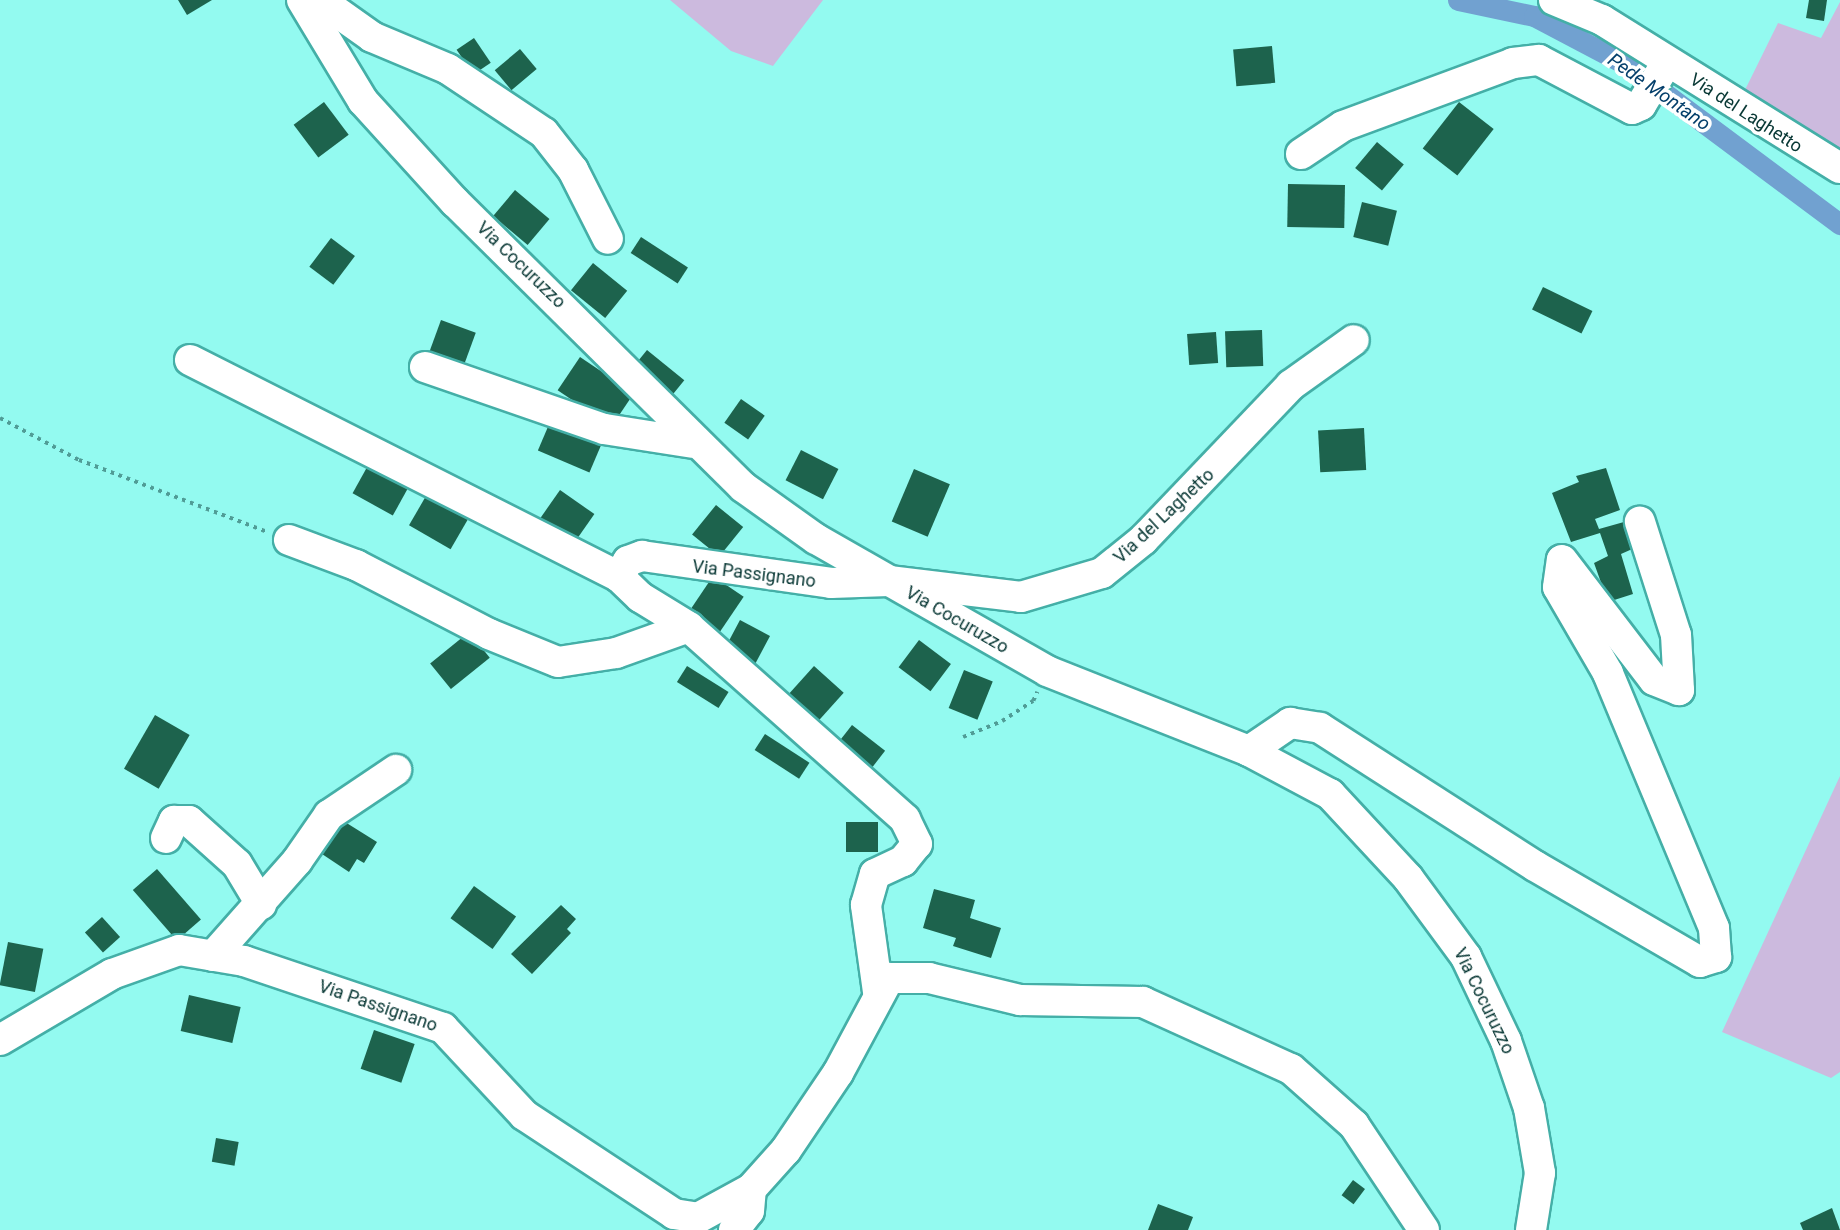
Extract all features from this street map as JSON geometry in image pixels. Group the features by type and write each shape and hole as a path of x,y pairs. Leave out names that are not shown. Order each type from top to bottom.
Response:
{"street":[{"name":"Via Cocuruzzo","path":"302,0 363,101 693,443 816,539 1047,671 1249,751 1330,794 1408,878 1466,957 1506,1041 1529,1108 1540,1173 1531,1230"},
{"path":"320,0 372,37 448,69 544,132 573,170 608,239"},
{"name":"Via del Laghetto","path":"1554,0 1602,20 1662,62 1840,168"},
{"path":"1301,154 1343,126 1513,63 1539,61 1632,109 1641,106 1662,62"},
{"name":"Via del Laghetto","path":"889,581 1021,597 1102,573 1153,531 1291,385 1354,340"},
{"path":"190,360 619,577 640,597 689,627 905,819 917,844 903,861 874,874 866,905 878,992"},
{"path":"425,367 604,429 693,443"},
{"path":"1249,751 1290,723 1320,728 1535,866 1700,962 1716,957 1714,928 1608,673 1559,587 1562,560 1654,680 1679,690 1676,635 1640,522"},
{"path":"289,540 356,565 489,634 558,662 616,653 689,627"},
{"name":"Via Passignano","path":"619,577 628,561 642,556 831,583 889,581"},
{"path":"213,956 261,904 329,815 396,770"},
{"path":"166,838 174,821 189,821 237,864 261,904"},
{"name":"Via Passignano","path":"0,1040 112,974 179,950 213,956 443,1028 524,1115 674,1214 698,1218 751,1189"},
{"path":"734,1230 749,1211 751,1189 786,1150 838,1073 878,992 890,978 929,978 1020,1000 1143,1002 1214,1030 1291,1069 1354,1125 1424,1230"}],"path":[{"path":"0,418 79,460 289,540"},
{"path":"963,737 1033,701 1047,671"}],"shaded area":[{"path":"670,0 823,0 773,66 731,51"},
{"path":"1840,2 1840,157 1743,94 1778,23 1821,38"},
{"path":"1840,776 1840,1072 1831,1078 1722,1032"}],"building":[{"path":"178,0 212,0 187,15"},
{"path":"1809,0 1827,0 1824,21 1806,18"},
{"path":"474,38 491,63 473,75 457,50"},
{"path":"1272,46 1275,83 1236,86 1233,49"},
{"path":"520,49 537,69 511,90 495,70"},
{"path":"324,102 349,135 318,158 294,125"},
{"path":"1459,102 1494,129 1457,176 1423,148"},
{"path":"1377,142 1404,164 1382,191 1355,168"},
{"path":"1288,184 1345,185 1344,228 1287,227"},
{"path":"515,190 549,219 528,245 493,216"},
{"path":"1362,202 1397,211 1388,246 1353,237"},
{"path":"641,237 688,267 678,283 631,253"},
{"path":"331,238 355,256 333,285 309,267"},
{"path":"593,263 627,291 605,318 571,290"},
{"path":"1543,287 1592,311 1581,334 1532,309"},
{"path":"441,320 476,333 462,370 427,358"},
{"path":"1262,330 1263,366 1226,367 1225,331"},
{"path":"1216,332 1218,363 1189,365 1187,334"},
{"path":"647,350 684,380 671,397 634,366"},
{"path":"580,357 634,393 612,427 558,390"},
{"path":"741,399 765,416 748,439 724,423"},
{"path":"550,422 602,444 589,472 538,451"},
{"path":"1364,428 1366,470 1320,472 1318,430"},
{"path":"801,450 838,469 823,499 786,480"},
{"path":"371,460 411,482 393,516 353,493"},
{"path":"1606,468 1620,510 1595,519 1599,529 1631,520 1639,546 1621,554 1633,594 1608,602 1594,563 1608,556 1600,533 1571,542 1552,493 1579,482 1576,476"},
{"path":"914,469 950,484 928,537 892,521"},
{"path":"430,489 472,513 451,549 409,525"},
{"path":"560,490 594,514 572,546 538,522"},
{"path":"716,505 743,527 719,557 692,535"},
{"path":"713,576 744,597 720,632 689,612"},
{"path":"740,620 770,636 755,664 725,648"},
{"path":"469,632 490,658 451,689 430,663"},
{"path":"919,640 951,664 930,691 899,667"},
{"path":"687,666 729,692 718,708 677,682"},
{"path":"814,666 844,693 814,726 784,699"},
{"path":"964,670 993,682 977,720 949,708"},
{"path":"155,715 190,735 159,789 124,769"},
{"path":"852,725 885,751 868,773 835,747"},
{"path":"765,734 809,763 799,779 755,750"},
{"path":"337,817 377,842 364,863 357,859 349,872 316,850"},
{"path":"846,822 878,822 878,852 846,852"},
{"path":"157,869 201,920 177,941 133,890"},
{"path":"474,886 516,917 493,949 450,918"},
{"path":"934,889 975,900 970,918 1001,928 991,958 953,946 956,938 923,928"},
{"path":"561,905 576,919 567,929 571,933 532,974 511,954"},
{"path":"102,917 120,937 103,952 85,932"},
{"path":"8,942 43,949 35,992 0,985"},
{"path":"189,995 241,1007 232,1043 181,1031"},
{"path":"374,1030 415,1044 401,1083 361,1069"},
{"path":"216,1138 239,1142 234,1166 212,1162"},
{"path":"1353,1180 1365,1189 1354,1204 1342,1195"},
{"path":"1158,1204 1193,1217 1188,1230 1148,1230"},
{"path":"1832,1208 1840,1230 1803,1230 1800,1223"}],"waterway":[{"name":"Pede Montano","path":"1458,0 1534,16 1625,64 1840,224"}]}
